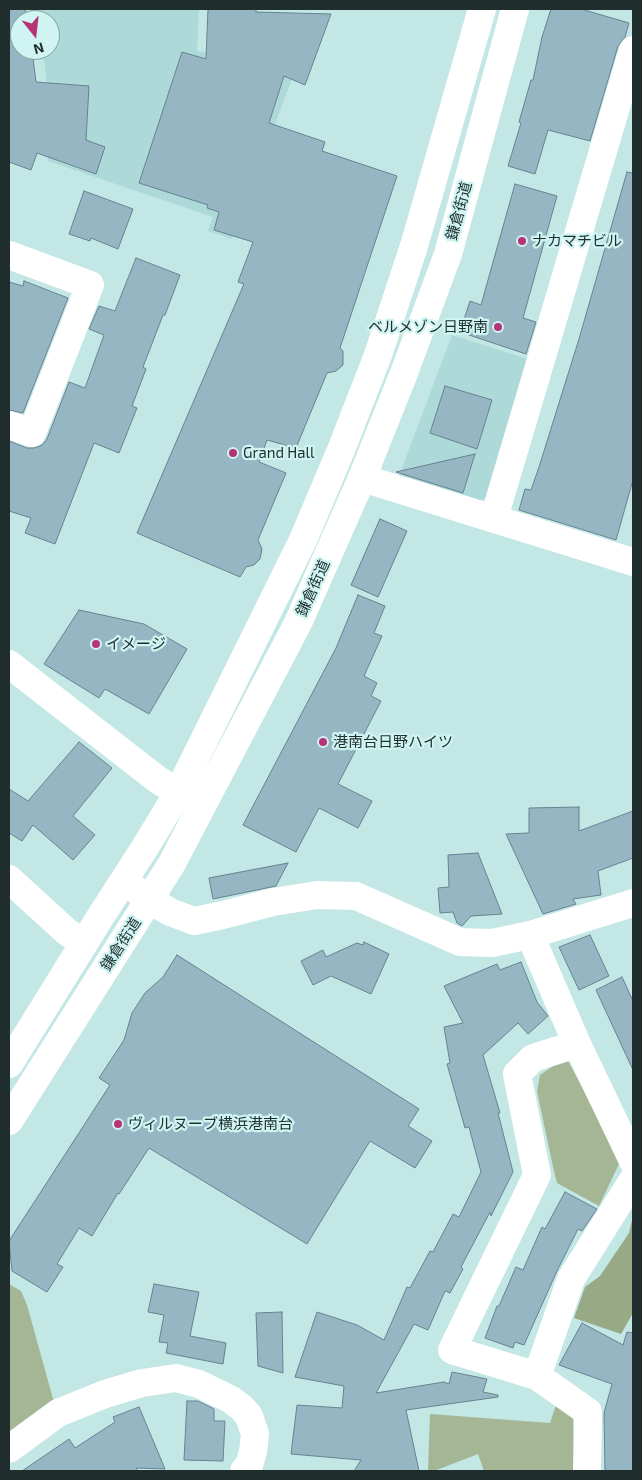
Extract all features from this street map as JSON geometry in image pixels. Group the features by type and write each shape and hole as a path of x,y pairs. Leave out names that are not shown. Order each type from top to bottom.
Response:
{"street":[{"name":"鎌倉街道","path":"9,1064 178,793 302,540 341,450 378,355 414,246 482,9"},
{"name":"鎌倉街道","path":"9,1122 171,865 298,623 362,478 404,373 448,254 515,9"},
{"path":"494,518 633,50"},
{"path":"9,255 90,285 32,433 9,425"},
{"path":"362,478 633,559"},
{"path":"9,664 158,780 202,806"},
{"path":"9,879 68,932 84,943"},
{"path":"124,881 170,912 194,921 282,901 318,896 356,896 460,942 492,943 530,935 633,902"},
{"path":"530,935 577,1044 633,1161"},
{"path":"577,1044 533,1058 517,1074 537,1175 452,1350 537,1376 588,1412 587,1471"},
{"path":"537,1376 571,1279 633,1180"},
{"path":"9,1449 58,1413 124,1388 142,1383 176,1378 199,1384 230,1399 249,1416 255,1434 253,1452 249,1465 244,1471"}],"shaded area":[{"path":"199,9 197,51 254,60 292,79 232,239 208,231 213,217 48,161 48,95 44,60 60,60 60,10 39,10"},
{"path":"452,335 531,360 488,497 479,501 399,476"}],"green space":[{"path":"566,1057 600,1121 619,1164 599,1206 557,1183 553,1167 537,1091 540,1075"},
{"path":"633,1216 633,1313 621,1334 574,1318 585,1287 600,1276 629,1233"},
{"path":"9,1284 21,1291 27,1305 55,1406 9,1440"},
{"path":"556,1405 573,1416 575,1471 484,1471 478,1454 434,1471 428,1471 430,1414 550,1423"}],"building":[{"path":"9,9 25,9 10,10 10,60 33,60 36,82 89,86 86,140 105,147 96,174 37,153 31,170 9,162"},
{"path":"208,9 256,9 256,12 331,14 305,85 284,76 269,123 325,142 322,151 397,176 340,348 343,351 343,365 336,371 327,373 296,448 267,440 259,462 286,473 258,540 262,549 260,559 254,565 246,567 240,577 137,533 244,284 238,282 253,242 214,230 219,212 207,208 208,205 139,183 182,52 206,59"},
{"path":"551,9 581,9 629,23 625,37 618,46 590,141 548,130 535,174 508,166"},
{"path":"627,172 633,173 633,480 616,540 519,510 525,489 531,490 539,467 579,339"},
{"path":"515,184 557,196 523,318 536,322 526,354 460,332 470,301 481,305"},
{"path":"84,191 133,209 118,249 91,238 90,241 69,234"},
{"path":"136,258 180,275 143,367 146,369 132,406 137,408 119,453 94,443 55,544 25,533 31,518 9,511 9,441 27,448 42,445 47,439 69,382 85,388 104,335 89,329 99,306 115,311"},
{"path":"24,281 68,298 23,413 9,410 9,282 23,286"},
{"path":"445,386 492,400 477,449 430,433"},
{"path":"475,454 463,493 396,472"},
{"path":"380,519 407,531 378,597 351,585"},
{"name":"港南台日野ハイツ","path":"358,595 385,606 374,633 382,636 364,676 377,683 371,696 381,701 338,784 372,801 358,828 319,808 296,852 243,825 336,648"},
{"path":"79,610 144,624 187,649 149,714 105,689 99,698 44,664"},
{"path":"79,742 112,768 73,816 95,835 73,860 33,825 22,841 9,833 9,789 28,801"},
{"path":"579,807 579,831 633,811 633,858 598,871 601,895 573,899 576,904 543,914 506,834 529,833 529,808"},
{"path":"478,853 502,914 471,916 462,926 457,923 453,912 440,913 438,888 449,887 448,855"},
{"path":"288,863 276,886 213,899 209,878"},
{"path":"590,935 609,976 579,990 559,947"},
{"path":"364,942 389,954 371,994 331,976 313,985 301,961 323,950 326,957 357,943 363,945"},
{"path":"177,955 419,1109 408,1126 432,1141 415,1168 370,1141 307,1244 149,1148 118,1193 92,1236 79,1228 57,1264 63,1267 47,1292 12,1271 9,1241 110,1085 99,1078 124,1040 132,1013 145,993 163,977"},
{"path":"521,962 537,1002 548,1016 528,1034 518,1023 483,1055 500,1113 498,1113 513,1172 491,1216 490,1212 461,1267 463,1269 450,1293 445,1291 428,1330 414,1324 376,1393 444,1382 449,1384 452,1372 487,1379 483,1392 498,1395 498,1397 406,1410 419,1471 354,1471 361,1460 291,1454 297,1405 342,1408 344,1386 295,1377 317,1312 357,1325 384,1340 407,1287 410,1288 430,1251 433,1252 453,1214 459,1217 481,1172 469,1127 465,1128 447,1064 450,1063 444,1027 463,1023 444,986 497,964 500,970"},
{"path":"622,977 633,1001 633,1070 596,990"},
{"path":"565,1192 597,1209 582,1231 578,1229 524,1345 515,1342 513,1348 485,1338 497,1306 499,1306 516,1267 523,1270 542,1227 545,1229"},
{"path":"154,1284 199,1292 190,1336 226,1343 223,1364 166,1353 168,1343 159,1342 164,1315 148,1312"},
{"path":"282,1312 283,1373 258,1366 256,1313"},
{"path":"582,1323 623,1345 627,1332 633,1333 633,1471 605,1471 604,1413 612,1384 559,1365"},
{"path":"187,1401 198,1401 214,1409 214,1421 225,1421 223,1461 184,1460"},
{"path":"139,1407 165,1469 136,1468 138,1471 22,1471 69,1439 75,1448 115,1422 113,1417"}],"place":[{"name":"ナカマチビル","path":"522,241"},
{"name":"ベルメゾン日野南","path":"498,327"},
{"name":"Grand Hall","path":"233,453"},
{"name":"イメージ","path":"96,644"},
{"name":"港南台日野ハイツ","path":"323,742"},
{"name":"ヴィルヌーブ横浜港南台","path":"118,1124"}]}
